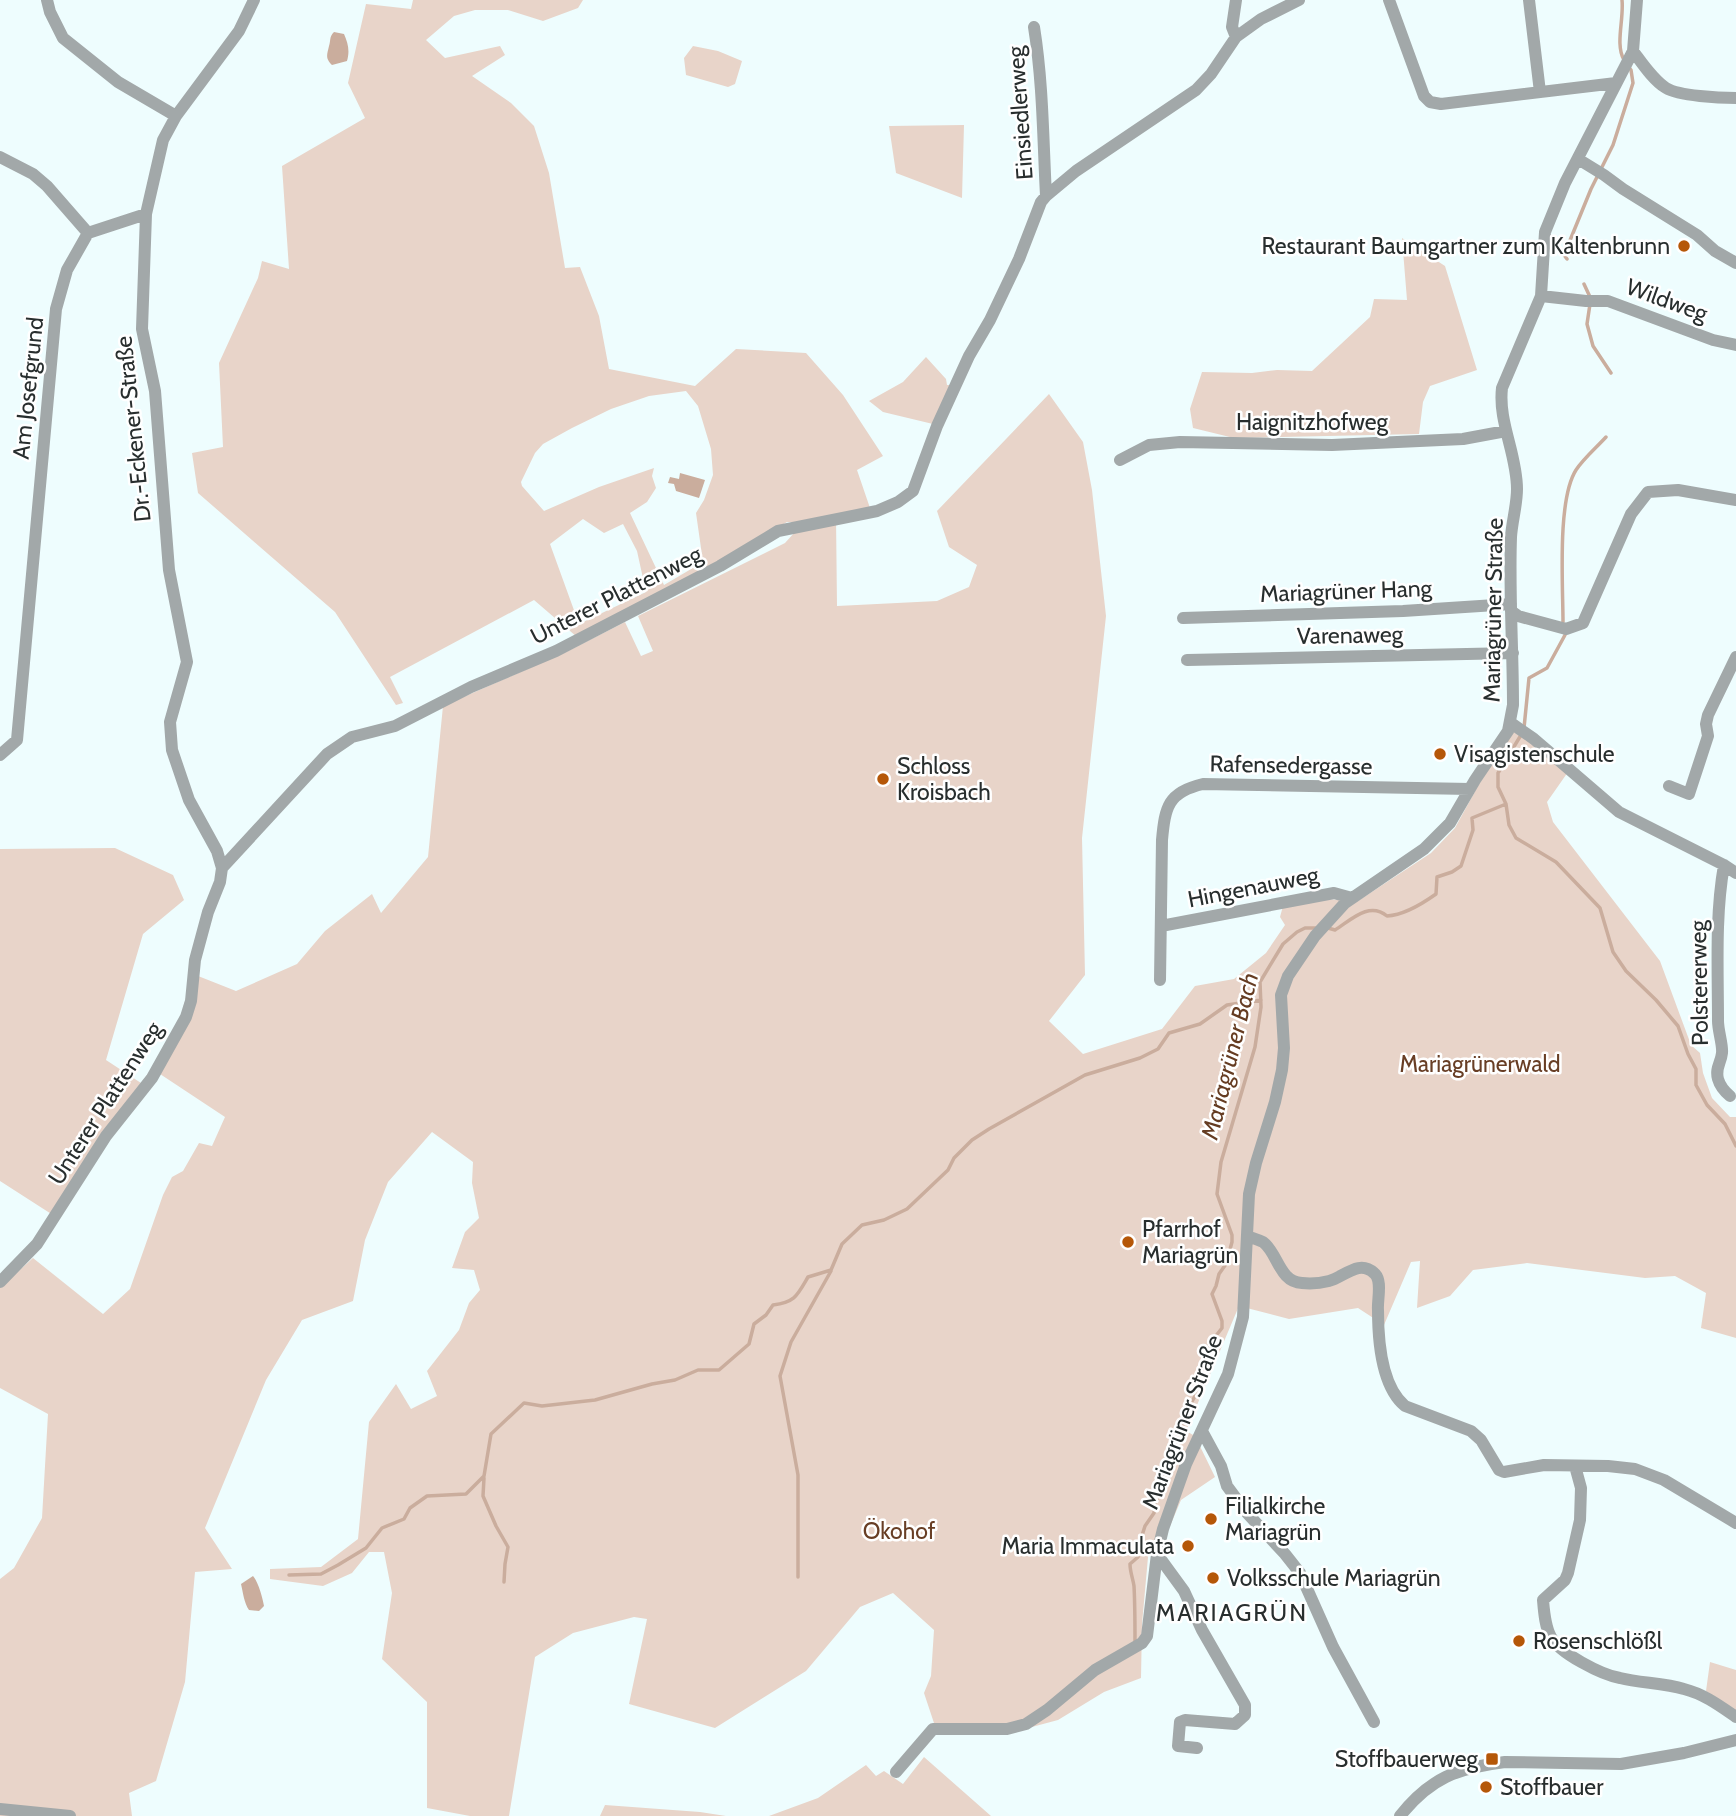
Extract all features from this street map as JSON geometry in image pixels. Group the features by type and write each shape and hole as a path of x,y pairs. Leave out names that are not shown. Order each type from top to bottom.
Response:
{"street":[{"path":"47,0 63,37 118,82 176,116"},
{"name":"Dr.-Eckener-Straße","path":"222,868 217,851 189,800 172,750 170,722 187,662 169,569 155,391 142,329 146,214 163,140 176,116 239,31 254,0"},
{"path":"1236,0 1232,27 1236,37"},
{"name":"Unterer Plattenweg","path":"0,1282 37,1244 106,1136 152,1078 180,1028 191,1001 195,960 222,868 327,754 352,737 395,726 471,687 556,651 720,566 778,531 877,511 898,502 913,491 943,415 1019,259 1041,202 1076,171 1196,90 1211,74 1236,37 1261,19 1299,0"},
{"path":"1389,0 1424,96 1430,102 1441,104 1616,83"},
{"path":"1529,0 1540,92"},
{"name":"Mariagrüner Straße","path":"896,1772 933,1729 1007,1729 1026,1724 1095,1670 1142,1643 1147,1636 1157,1554 1176,1489 1228,1374 1243,1317 1249,1194 1282,1069 1284,1048 1281,995 1288,976 1315,936 1352,898 1424,849 1450,823 1505,736 1518,727 1513,705 1511,607 1511,534 1517,490 1515,464 1502,412 1502,388 1541,296 1545,232 1565,183 1628,60 1637,0"},
{"name":"Einsiedlerweg","path":"1034,27 1038,50 1046,196"},
{"path":"1628,60 1667,89 1736,98"},
{"path":"0,157 33,174 47,186 88,233 146,214"},
{"path":"1578,159 1736,263"},
{"name":"Am Josefgrund","path":"0,755 17,740 56,309 66,271 88,233"},
{"name":"Wildweg","path":"1541,296 1608,301 1713,340 1736,345"},
{"name":"Haignitzhofweg","path":"1120,460 1149,445 1180,442 1332,445 1463,439 1506,431"},
{"path":"1511,607 1518,616 1566,629 1583,623 1631,514 1648,492 1678,490 1736,500"},
{"name":"Mariagrüner Hang","path":"1183,618 1511,607"},
{"name":"Varenaweg","path":"1187,660 1513,653"},
{"path":"1669,786 1689,794 1708,736 1708,715 1736,657"},
{"path":"1518,727 1619,812 1736,873"},
{"name":"Rafensedergasse","path":"1160,980 1161,840 1164,817 1171,802 1180,792 1203,784 1470,789"},
{"name":"Polstererweg","path":"1724,865 1719,893 1718,942 1718,1032 1723,1051 1716,1070 1718,1081 1730,1096"},
{"name":"Hingenauweg","path":"1161,926 1334,893 1352,898"},
{"path":"1247,1236 1264,1243 1286,1276 1299,1283 1331,1280 1354,1268 1374,1273 1379,1281 1377,1306 1381,1352 1392,1390 1398,1400 1405,1406 1471,1431 1481,1440 1499,1470 1504,1472 1544,1465 1634,1469 1664,1480 1736,1523"},
{"path":"1202,1431 1221,1466 1227,1486 1300,1573 1333,1647 1374,1722"},
{"path":"1575,1466 1581,1488 1580,1520 1568,1573 1565,1580 1543,1600 1551,1639 1583,1664 1610,1676 1684,1689 1712,1700 1736,1717"},
{"path":"1157,1554 1184,1591 1202,1630 1245,1705 1245,1715 1235,1724 1180,1721 1178,1746 1197,1748"},
{"path":"1400,1816 1418,1795 1441,1779 1492,1764 1621,1764 1684,1753 1736,1740"},
{"path":"0,1809 70,1816"}],"green space":[{"path":"413,0 583,0 578,8 543,21 508,10 475,10 454,16 426,40 445,58 500,46 505,55 472,76 511,103 534,126 549,173 565,268 580,267 599,316 609,369 695,386 736,349 806,353 843,395 883,456 857,470 870,508 836,517 837,606 937,601 969,587 977,565 949,547 937,511 1049,394 1083,442 1092,490 1106,616 1082,838 1085,975 1049,1021 1083,1054 1162,1029 1195,986 1234,979 1266,953 1285,925 1280,917 1283,906 1326,899 1358,901 1431,853 1455,828 1479,784 1514,730 1568,772 1547,802 1553,822 1660,961 1691,1045 1700,1053 1703,1073 1712,1098 1730,1117 1736,1117 1736,1338 1701,1328 1706,1293 1675,1276 1645,1278 1527,1263 1473,1270 1450,1296 1417,1308 1420,1261 1411,1262 1384,1325 1358,1308 1289,1319 1239,1306 1186,1431 1195,1436 1215,1477 1181,1500 1170,1526 1149,1546 1142,1624 1141,1678 1104,1692 1058,1720 1002,1735 935,1726 924,1693 931,1676 934,1630 893,1593 860,1607 806,1671 715,1728 629,1704 647,1619 634,1617 573,1633 535,1657 509,1816 470,1816 427,1808 427,1702 382,1659 392,1593 384,1552 369,1552 352,1573 323,1586 270,1579 270,1569 321,1567 358,1539 369,1422 396,1384 411,1409 437,1396 427,1371 459,1330 469,1303 480,1290 474,1270 452,1268 465,1232 479,1218 472,1183 473,1162 432,1132 388,1182 365,1240 353,1301 302,1320 266,1380 205,1528 232,1569 195,1572 185,1682 156,1781 129,1793 132,1816 0,1816 0,1579 14,1568 42,1518 48,1414 0,1388 0,1282 12,1277 33,1258 103,1314 130,1289 163,1195 172,1177 183,1171 199,1143 212,1146 225,1117 160,1074 154,1074 56,1217 0,1181 0,849 115,848 173,875 184,900 143,934 106,1060 141,1083 174,1039 193,974 236,991 297,964 325,931 372,894 381,913 428,857 443,706 568,651 625,622 641,656 653,651 638,616 785,543 804,522 787,522 702,572 577,637 534,600 390,677 403,703 396,705 335,612 198,493 192,453 223,447 219,363 258,278 262,261 289,269 282,166 365,118 348,83 366,4 411,9","holes":["686,391 698,406 711,449 713,475 696,513 703,562 664,585 630,513 647,502 656,488 652,476 654,468 599,487 544,511 521,482 535,453 543,444 572,428 611,409 649,396","583,519 604,533 623,524 637,551 646,592 579,624 550,544"]},
{"path":"693,46 718,51 742,61 735,84 728,87 686,75 684,58"},
{"path":"964,125 962,198 896,173 889,126"},
{"path":"1402,238 1445,266 1477,370 1430,386 1423,402 1419,434 1234,438 1193,428 1190,409 1202,372 1312,371 1370,317 1374,299 1407,300"},
{"path":"926,357 946,379 947,385 954,385 933,424 883,412 869,401 903,382"},
{"path":"1710,1662 1736,1670 1736,1713 1706,1691"},
{"path":"924,1757 991,1816 769,1816 818,1798 866,1765 876,1776 884,1771 903,1784"},
{"path":"605,1805 700,1812 726,1816 600,1816"}],"shaded area":[{"path":"334,32 344,34 348,54 347,61 332,65 327,54"},
{"path":"680,473 705,480 699,498 676,491 674,484 668,483 670,477 679,479"},
{"path":"253,1576 264,1606 259,1611 249,1610 241,1584"}],"waterway":[{"name":"Mariagrüner Bach","path":"1622,0 1620,47 1624,60"},
{"name":"Mariagrüner Bach","path":"1567,259 1564,255 1591,189 1613,145 1633,83 1628,66"},
{"name":"Mariagrüner Bach","path":"1584,284 1590,297"},
{"name":"Mariagrüner Bach","path":"1590,304 1587,324 1593,346 1611,373"},
{"name":"Mariagrüner Bach","path":"1563,622 1562,543 1566,501 1576,470 1606,437"},
{"name":"Mariagrüner Bach","path":"1524,728 1529,678 1547,668 1565,635"},
{"path":"1521,735 1498,773 1498,787 1506,804 1509,825 1516,838 1556,862 1600,908 1613,952 1626,971 1678,1026 1696,1069 1696,1085 1707,1105 1725,1124 1736,1146"},
{"name":"Mariagrüner Bach","path":"1328,928 1335,930 1367,911 1374,910 1387,916 1400,914 1436,894 1437,877 1461,866 1473,830 1472,818 1506,804"},
{"name":"Mariagrüner Bach","path":"1135,1641 1134,1586 1130,1564 1138,1557 1145,1526 1154,1513 1161,1491 1167,1453 1172,1445 1182,1439 1183,1418 1195,1396 1196,1380 1208,1346 1222,1328 1212,1294 1219,1274 1226,1264 1232,1235 1217,1194 1221,1162 1255,1047 1261,1007 1260,982 1283,944 1305,928 1317,928"},
{"path":"289,1575 321,1574 338,1565 366,1548 382,1528 404,1519 410,1508 427,1496 466,1494 484,1476 491,1434 524,1403 542,1406 595,1400 675,1380 698,1370 719,1370 749,1344 754,1324 766,1315 773,1305 795,1297 808,1277 831,1270 842,1244 862,1225 884,1220 907,1209 948,1170 954,1158 972,1140 1085,1075 1140,1058 1158,1049 1169,1033 1200,1024 1227,1005 1261,1000"},
{"path":"798,1577 798,1475 780,1376 791,1342 831,1271"},
{"path":"484,1478 483,1496 508,1547 504,1582"}],"place":[{"name":"Restaurant Baumgartner zum Kaltenbrunn","path":"1684,246"},
{"name":"Visagistenschule","path":"1440,754"},
{"name":"Schloss Kroisbach","path":"883,779"},
{"name":"Pfarrhof Mariagrün","path":"1128,1242"},
{"name":"Filialkirche Mariagrün","path":"1211,1519"},
{"name":"Maria Immaculata","path":"1188,1546"},
{"name":"Volksschule Mariagrün","path":"1213,1578"},
{"name":"Rosenschlößl","path":"1519,1641"},
{"name":"Stoffbauerweg","path":"1492,1759"},
{"name":"Stoffbauer","path":"1486,1787"}],"district":[{"name":"MARIAGRÜN","path":"1232,1613"}],"park label":[{"name":"Mariagrünerwald","path":"1480,1064"},
{"name":"Ökohof","path":"899,1531"}]}
